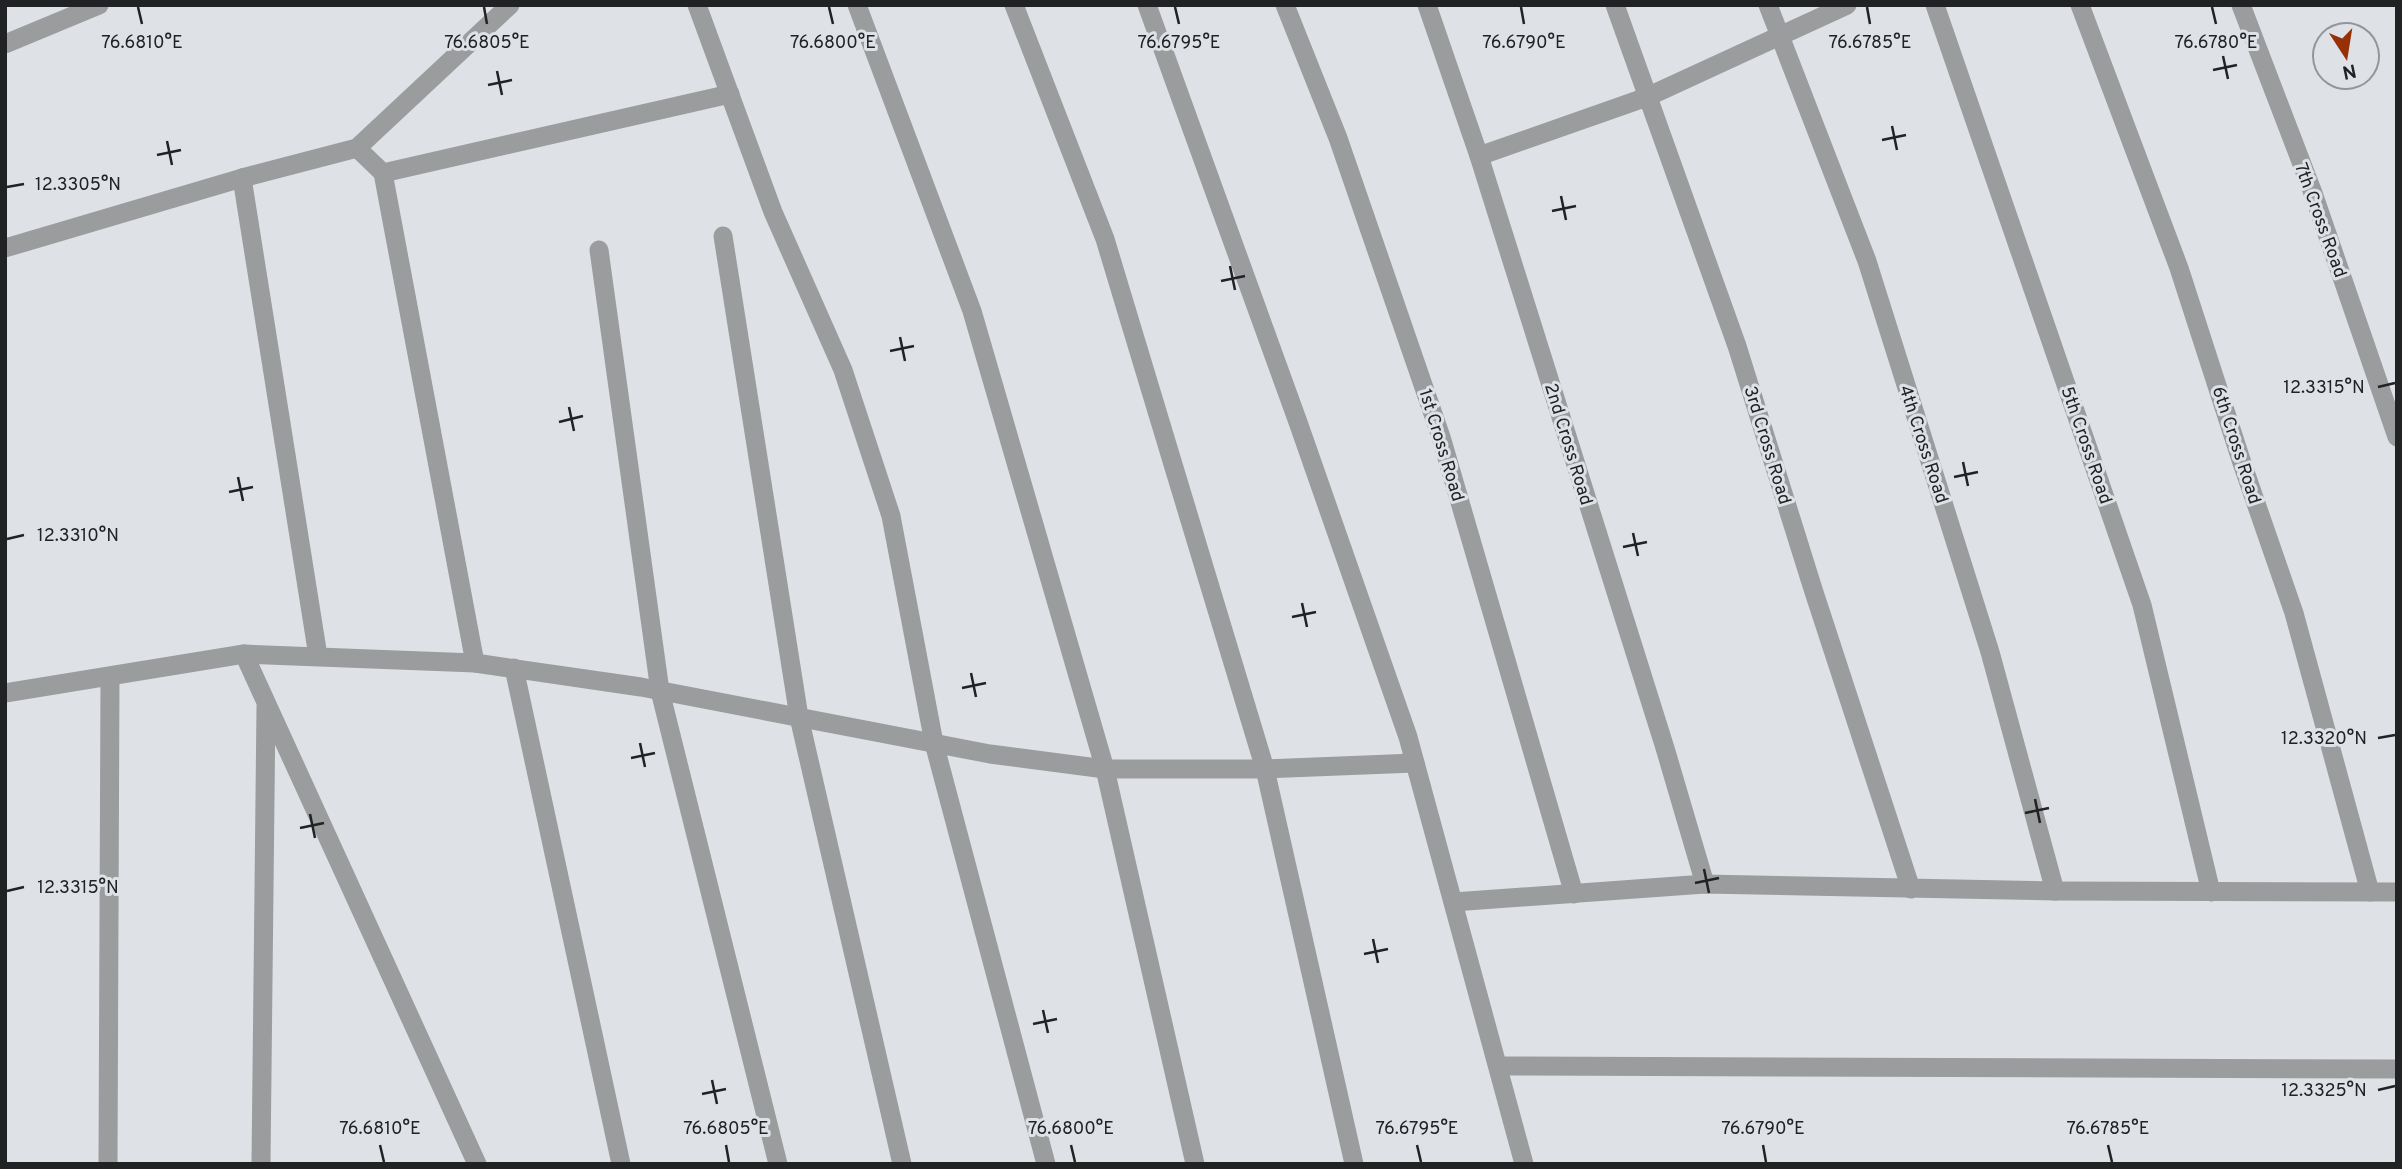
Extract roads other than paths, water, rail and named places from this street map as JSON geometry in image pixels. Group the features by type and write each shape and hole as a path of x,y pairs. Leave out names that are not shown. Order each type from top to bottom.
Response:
{"street":[{"path":"5,44 99,5"},
{"path":"5,248 242,178 358,148 510,5"},
{"path":"697,5 773,212 843,370 891,516 934,743 1046,1164"},
{"path":"857,5 972,311 1105,769 1195,1164"},
{"path":"1014,5 1105,239 1265,769 1354,1164"},
{"path":"1147,5 1299,425 1408,737 1524,1164"},
{"name":"1st Cross Road","path":"1285,5 1338,138 1441,437 1574,894"},
{"name":"2nd Cross Road","path":"1427,5 1479,156 1661,735 1704,884"},
{"name":"3rd Cross Road","path":"1615,5 1737,346 1911,889"},
{"name":"4th Cross Road","path":"1768,5 1867,261 1990,652 2055,891"},
{"path":"1479,156 1647,97 1847,5"},
{"name":"5th Cross Road","path":"1935,5 2142,605 2211,892"},
{"name":"6th Cross Road","path":"2080,5 2179,268 2294,613 2370,892"},
{"name":"7th Cross Road","path":"2241,5 2313,193 2397,436"},
{"path":"383,173 730,93"},
{"path":"358,148 383,173 475,663"},
{"path":"242,178 318,656"},
{"path":"723,236 799,717 902,1164"},
{"path":"599,250 660,691 778,1164"},
{"path":"5,693 244,654 475,663 660,691 990,754 1105,769 1265,769 1415,763"},
{"path":"244,654 477,1164"},
{"path":"514,668 621,1164"},
{"path":"108,1164 110,677"},
{"path":"261,1164 266,699"},
{"path":"1453,902 1704,884 2055,891 2397,892"},
{"path":"1498,1066 2397,1069"}]}
